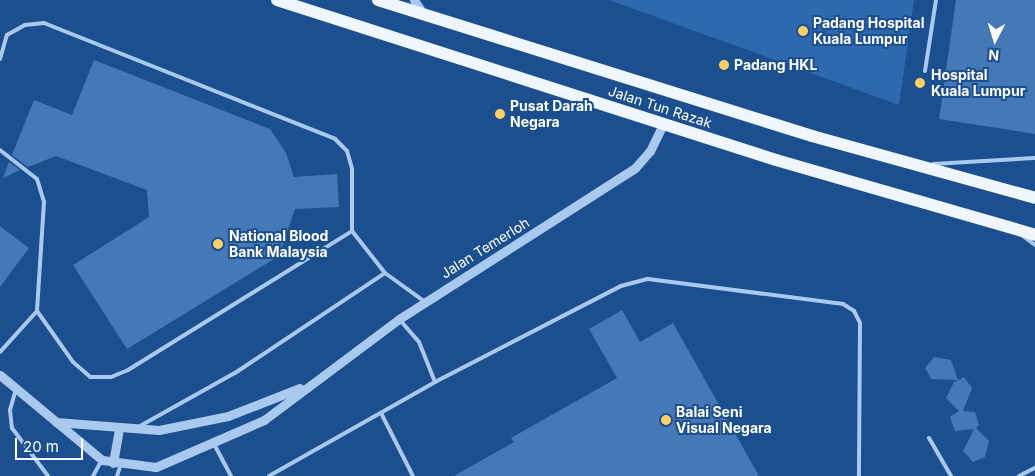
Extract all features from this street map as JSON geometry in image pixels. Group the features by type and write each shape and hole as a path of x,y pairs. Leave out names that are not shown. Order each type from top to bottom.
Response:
{"main road":[{"name":"Jalan Tun Razak","path":"277,0 663,124 1035,235"},
{"name":"Jalan Tun Razak","path":"378,0 918,165 1035,198"}],"street":[{"path":"414,0 423,14"},
{"name":"Jalan Temerloh","path":"0,375 102,460 156,467 214,444 264,420 399,319 636,168 650,151 663,124"},
{"name":"Jalan Temerloh","path":"56,422 132,431 184,427 228,416 309,385"},
{"path":"117,463 119,430"}],"lane":[{"path":"925,71 936,0"},
{"path":"0,59 7,35 25,25 44,23 335,139 347,151 352,169 352,231 385,273 425,302"},
{"path":"0,150 37,179 44,202 37,311 0,352"},
{"path":"918,165 1035,158"},
{"path":"1013,229 1035,245"},
{"path":"37,311 74,362 90,377 111,377 128,370 352,231"},
{"path":"132,431 235,373 385,273"},
{"path":"269,476 435,382 621,286 648,279 843,304 854,311 860,323 859,476"},
{"path":"399,319 419,342 435,382"},
{"path":"16,389 10,410 12,428 48,476"},
{"path":"381,413 413,476"},
{"path":"928,438 951,476"},
{"path":"214,444 231,476"},
{"path":"93,476 102,460"},
{"path":"117,463 117,476"},
{"path":"1019,476 1035,468"}],"shaded area":[{"path":"609,0 914,0 899,105"}],"building":[{"path":"956,0 1035,0 1035,134 939,119"},
{"path":"94,60 270,129 286,153 294,177 337,174 339,207 295,209 279,256 127,349 73,265 149,217 147,190 56,156 28,167 12,155 34,100 72,115"},
{"path":"9,162 20,170 3,178"},
{"path":"0,226 29,248 0,287"},
{"path":"622,310 640,342 673,323 759,476 454,476 514,442 511,438 617,378 589,329"},
{"path":"934,357 951,360 958,380 931,379 925,368"},
{"path":"964,377 972,388 963,411 975,412 979,425 976,428 989,441 985,457 973,462 963,451 974,429 955,431 950,417 959,411 946,398 954,382"}],"place":[{"name":"Padang Hospital Kuala Lumpur","path":"803,31"},
{"name":"Padang HKL","path":"724,65"},
{"name":"Hospital Kuala Lumpur","path":"920,83"},
{"name":"Pusat Darah Negara","path":"500,114"},
{"name":"National Blood Bank Malaysia","path":"218,244"},
{"name":"Balai Seni Visual Negara","path":"666,420"}]}
